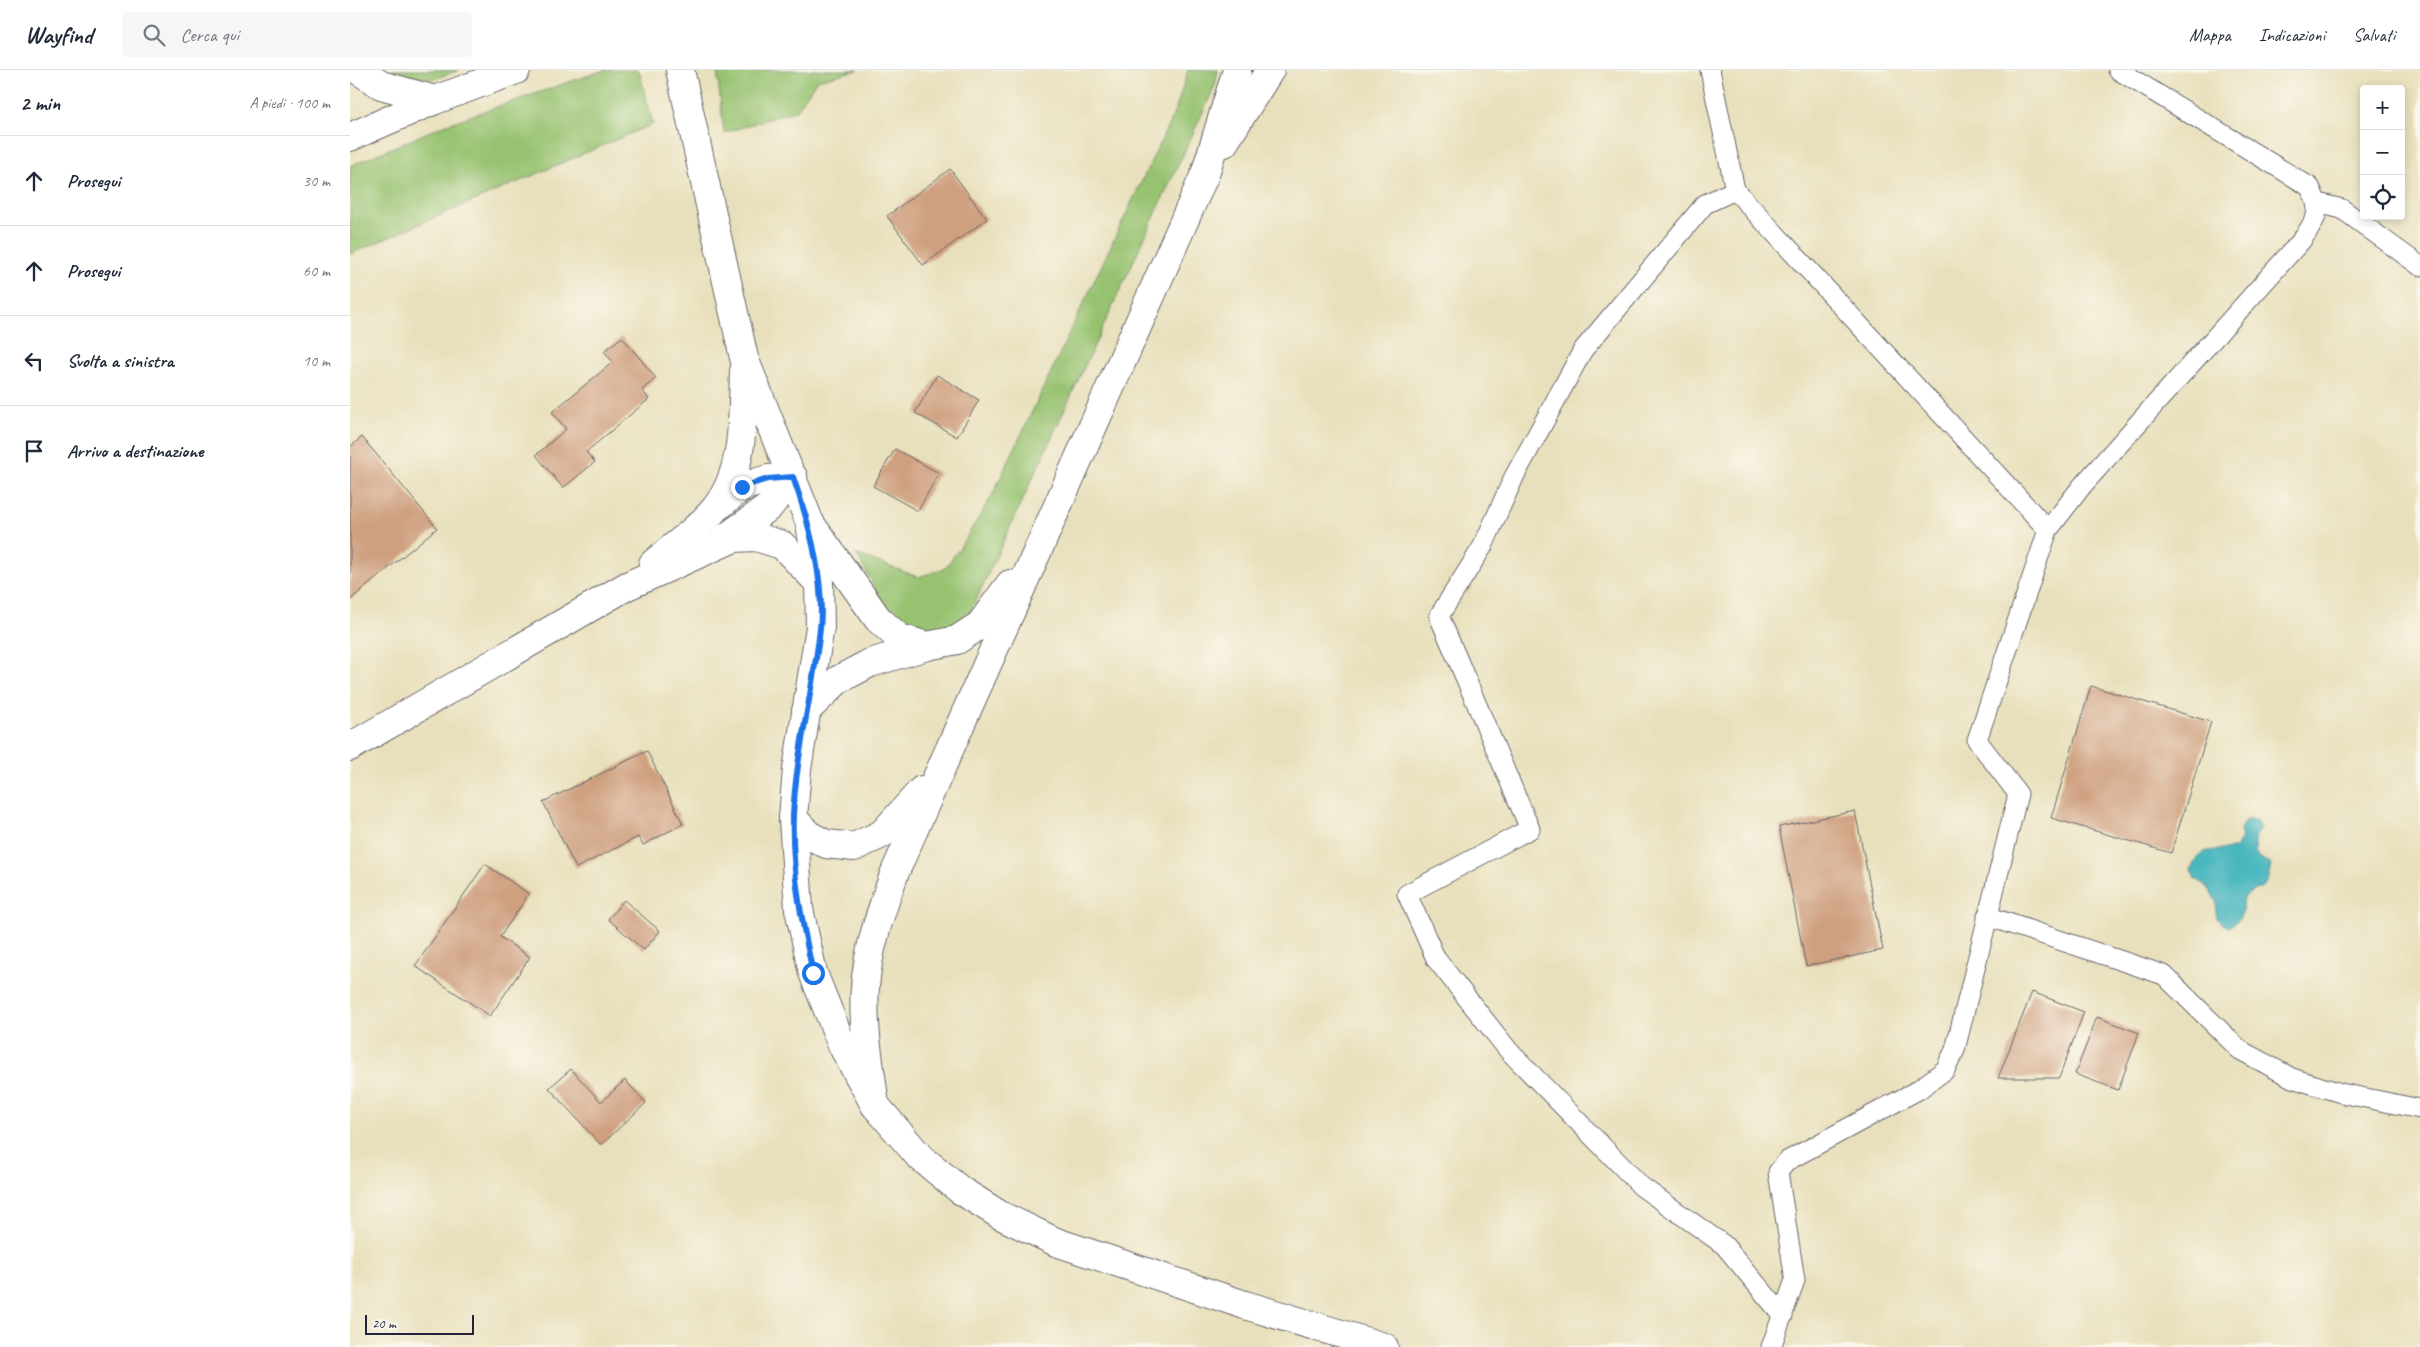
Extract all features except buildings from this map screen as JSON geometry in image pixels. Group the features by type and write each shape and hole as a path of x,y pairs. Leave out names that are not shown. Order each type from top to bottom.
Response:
{"street":[{"path":"358,70 381,85 435,100"},
{"path":"350,137 435,100 516,70"},
{"path":"680,70 744,358 761,404 793,477 810,524 819,583 820,627 797,769 793,818 799,909 813,973 842,1045 875,1105 919,1156 960,1190 1000,1215 1056,1242 1246,1305 1384,1347"},
{"path":"875,1105 867,1038 865,987 880,915 895,872 936,775 971,704 1036,549 1205,174 1237,70"},
{"path":"1205,174 1270,70"},
{"path":"714,511 725,493 735,470 741,439 744,358"},
{"path":"627,586 742,487 768,479 793,477"},
{"path":"712,546 769,507 793,477"},
{"path":"810,524 878,619 899,638 926,646"},
{"path":"350,747 627,586 712,546 734,538 756,537 782,545 819,583"},
{"path":"806,711 838,680 870,663 926,646 957,640 980,625 1036,549"},
{"path":"793,818 809,835 826,844 854,847 882,834 936,775"}],"lane":[{"path":"1710,70 1735,190 2048,530"},
{"path":"1771,1347 1794,1280 1778,1172 1787,1161 1918,1090 1945,1070 1955,1050 2018,794 1977,740 2048,530 2082,486 2302,241 2317,217 2318,203 2310,187 2118,70"},
{"path":"1735,190 1705,204 1583,350 1514,477 1483,546 1440,616 1530,829 1407,894 1436,959 1509,1051 1642,1186 1724,1245 1783,1316"},
{"path":"2318,203 2342,210 2420,266"},
{"path":"1987,916 2164,975 2240,1050 2292,1078 2341,1092 2420,1109"}],"green space":[{"path":"385,70 459,70 435,79 396,75"},
{"path":"604,70 639,70 653,124 350,254 350,166 447,124"},
{"path":"717,70 858,70 817,80 797,110 724,133"},
{"path":"1188,70 1218,70 1215,86 970,613 942,628 911,625 891,616 856,554 918,577 944,569 959,549 992,496 1176,109"}],"water":[{"path":"2246,820 2256,820 2260,828 2255,840 2255,854 2271,865 2264,885 2252,891 2242,900 2240,916 2229,927 2217,918 2217,903 2208,887 2195,879 2191,869 2195,861 2203,853 2213,850 2234,849 2242,839 2240,829"}],"route":[{"path":"742,487 768,479 793,477 810,524 819,583 820,627 797,769 793,818 799,909 813,973"}]}
